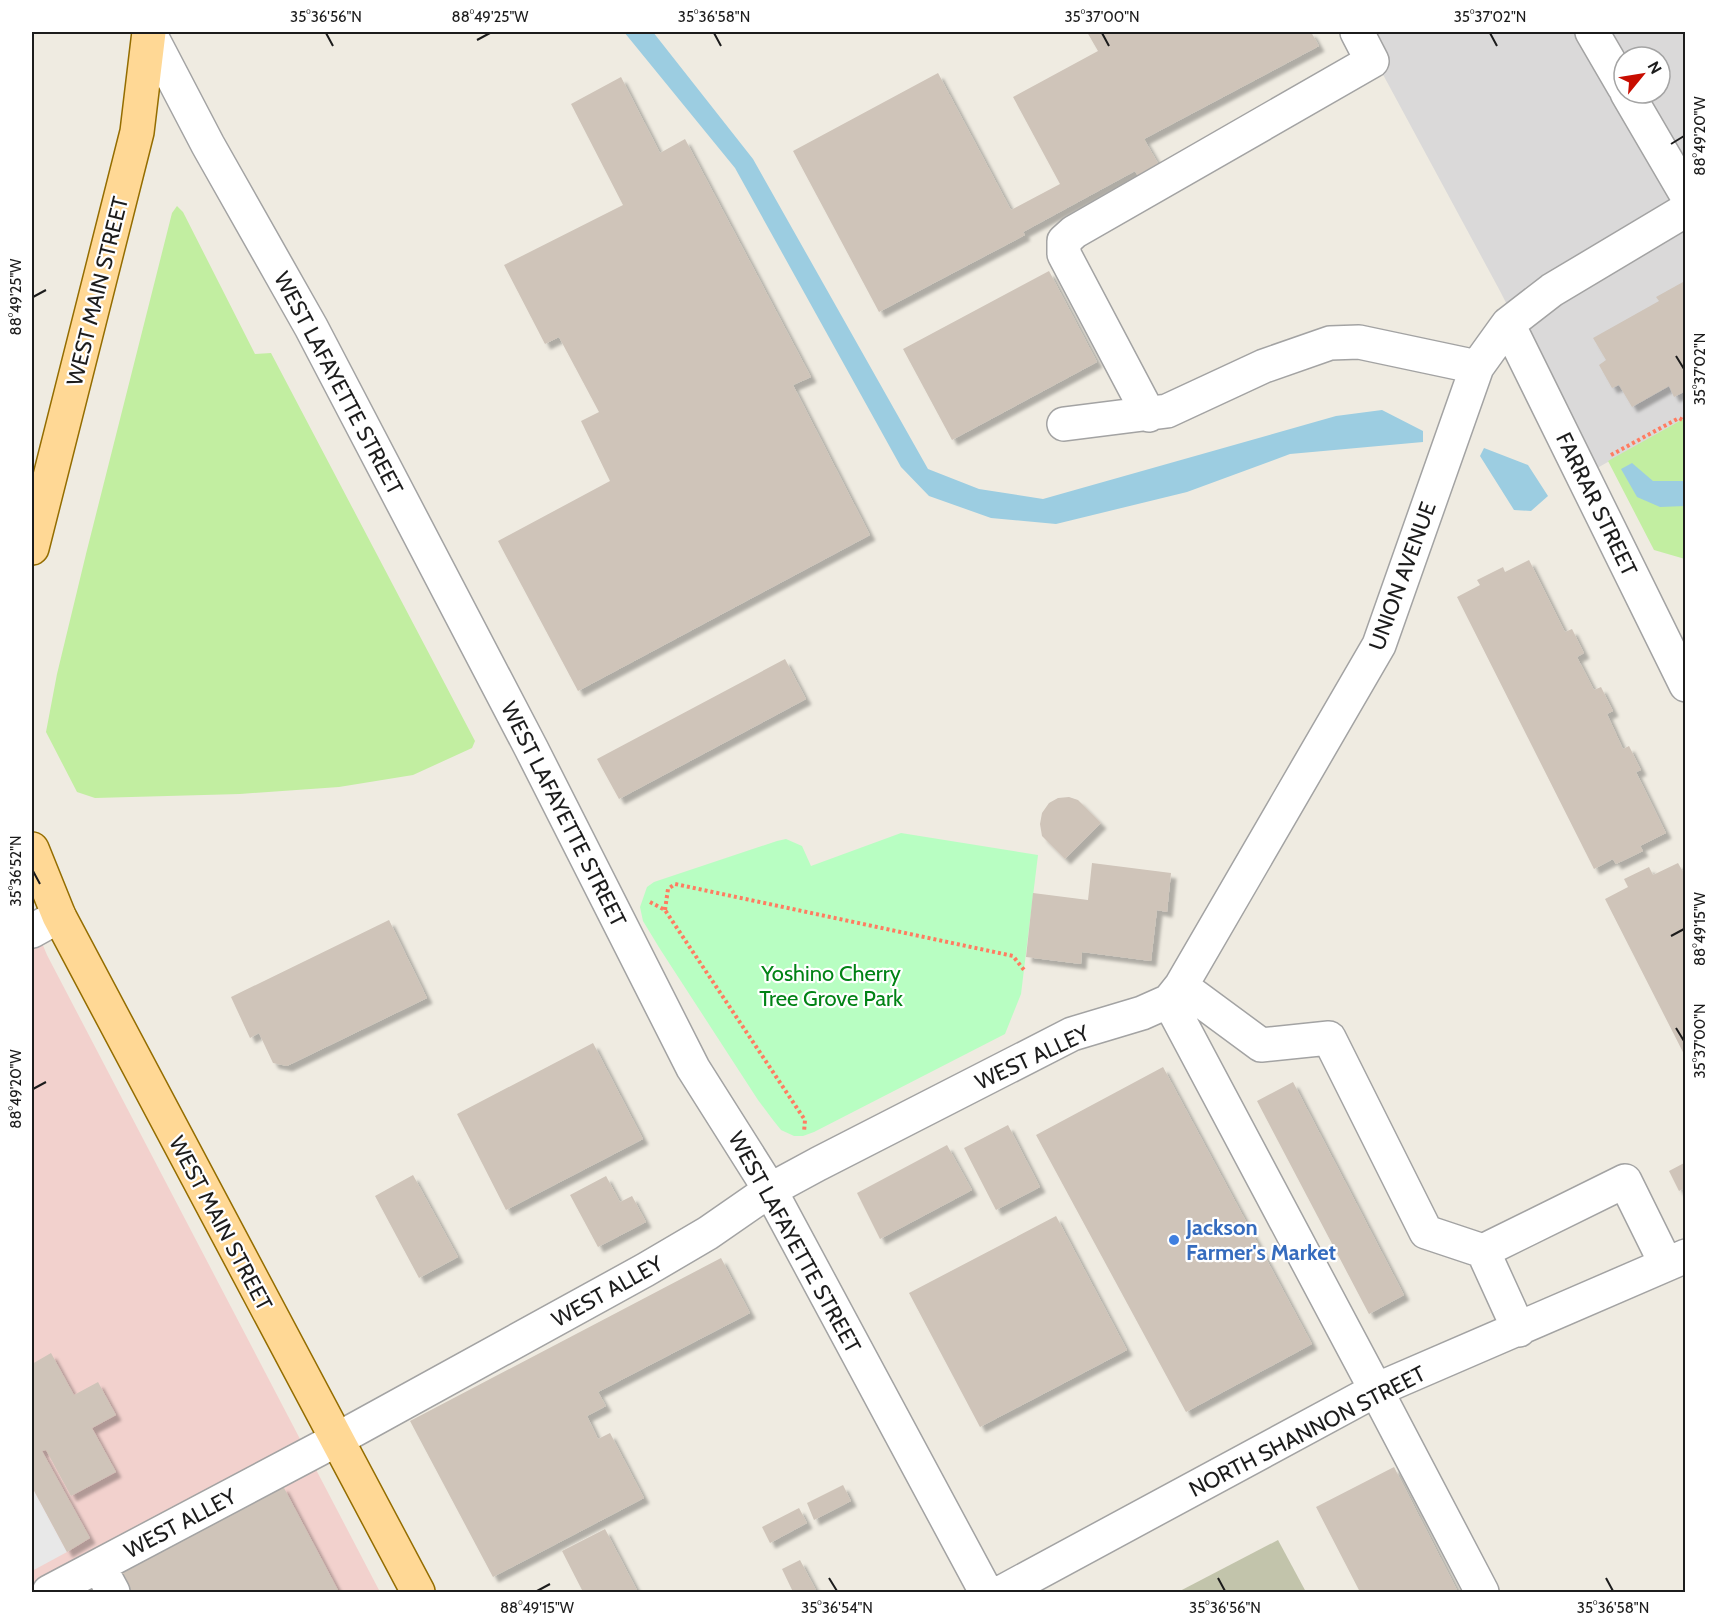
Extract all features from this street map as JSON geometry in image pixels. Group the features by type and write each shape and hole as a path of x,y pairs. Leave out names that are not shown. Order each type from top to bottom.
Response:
{"main road":[{"name":"WEST MAIN STREET","path":"32,548 137,132 149,32"},
{"name":"WEST MAIN STREET","path":"32,849 45,923 336,1440 418,1593"}],"street":[{"name":"WEST LAFAYETTE STREET","path":"149,32 208,145 311,327 527,740 693,1068 770,1190 986,1593"},
{"path":"1149,415 1064,254 1064,241 1074,232 1372,61 1357,32"},
{"path":"1592,32 1612,66"},
{"path":"1635,105 1686,194"},
{"name":"UNION AVENUE","path":"1175,994 1379,645 1478,367 1508,324 1552,290 1686,210"},
{"name":"FARRAR STREET","path":"1508,324 1686,686"},
{"path":"1064,424 1167,411 1264,366 1330,343 1359,342 1478,367"},
{"path":"1175,994 1262,1045 1329,1038 1426,1232 1483,1251 1625,1181 1676,1260"},
{"path":"1175,994 1482,1593"},
{"name":"WEST ALLEY","path":"49,1593 106,1579 336,1440 645,1270 708,1233 770,1190 1072,1034 1142,1012 1175,994"},
{"path":"1483,1251 1519,1330"},
{"name":"NORTH SHANNON STREET","path":"1002,1593 1376,1390 1519,1330 1676,1260"}],"path":[{"path":"1581,471 1679,418 1686,422"},
{"path":"665,910 668,890 675,884 1013,956 1024,970"},
{"path":"643,898 665,910 805,1120 803,1136"}],"shaded area":[{"path":"1360,32 1685,32 1685,418 1592,471 1500,291"},
{"path":"32,919 47,955 380,1592 32,1592"},
{"path":"32,1487 67,1552 32,1571"},
{"path":"1278,1540 1306,1592 1178,1592"}],"green space":[{"path":"177,206 183,212 255,354 271,353 475,741 472,748 413,775 339,787 240,794 95,798 77,792 46,732 57,674 86,554 172,213"},
{"path":"1685,418 1685,559 1654,550 1608,461"},
{"name":"Yoshino Cherry Tree Grove Park","path":"901,833 1038,855 1021,994 1005,1034 814,1132 794,1136 781,1130 758,1100 643,921 640,907 647,887 654,882 786,839 802,846 811,866"}],"water":[{"path":"624,32 653,32 753,159 928,469 979,489 1043,499 1336,416 1382,410 1423,431 1423,442 1290,454 1187,492 1056,524 991,518 929,496 901,467 735,168"},
{"path":"1484,448 1528,465 1548,496 1531,511 1514,510 1480,456"},
{"path":"1632,463 1653,481 1685,481 1685,506 1660,507 1637,497 1621,469"}],"building":[{"path":"1087,32 1311,32 1319,46 1144,139 1159,165 1138,176 1135,171 1023,232 1025,235 879,312 793,151 938,73 1011,210 1060,184 1013,97 1098,51"},
{"path":"621,77 660,153 685,139 811,377 793,385 870,535 578,691 498,541 610,481 581,421 599,412 559,337 545,344 504,265 623,205 571,104"},
{"path":"1049,271 1097,362 952,440 903,349"},
{"path":"1683,282 1686,287 1686,391 1674,397 1669,386 1632,407 1619,385 1612,388 1599,365 1606,360 1593,338 1659,301 1656,297"},
{"path":"1529,560 1565,632 1572,629 1584,653 1577,657 1594,690 1601,687 1613,711 1607,714 1623,749 1629,746 1641,770 1636,772 1666,833 1640,846 1643,851 1616,864 1613,859 1594,869 1457,597 1480,585 1477,580 1503,567 1505,572"},
{"path":"785,659 806,699 619,799 597,759"},
{"path":"1069,797 1078,800 1101,823 1065,859 1042,836 1040,824 1042,813 1049,803 1058,798"},
{"path":"1092,863 1171,873 1167,912 1157,910 1151,961 1082,952 1081,964 1026,957 1033,893 1088,900"},
{"path":"1678,863 1686,877 1686,1058 1605,899 1628,887 1624,879 1649,867 1653,875"},
{"path":"389,920 427,998 287,1066 273,1063 259,1033 250,1038 231,997"},
{"path":"593,1043 643,1139 506,1210 457,1114"},
{"name":"Jackson Farmer's Market","path":"1163,1067 1312,1344 1186,1412 1036,1135"},
{"path":"1293,1082 1404,1295 1369,1314 1257,1101"},
{"path":"1008,1125 1040,1187 996,1210 964,1148"},
{"path":"947,1145 972,1190 880,1239 857,1193"},
{"path":"1686,1162 1686,1187 1679,1191 1669,1171"},
{"path":"413,1175 458,1257 419,1278 375,1196"},
{"path":"606,1176 620,1202 632,1196 646,1222 598,1247 570,1195"},
{"path":"1056,1216 1127,1350 980,1427 909,1293"},
{"path":"721,1258 750,1313 598,1392 606,1406 587,1416 598,1439 610,1433 644,1498 493,1577 410,1421"},
{"path":"51,1353 74,1395 98,1382 116,1415 92,1428 116,1472 71,1496 46,1450 42,1451 90,1538 67,1552 32,1487 32,1364"},
{"path":"1394,1467 1458,1592 1360,1592 1316,1507"},
{"path":"843,1485 851,1501 814,1520 807,1503"},
{"path":"283,1486 339,1592 128,1592 118,1574"},
{"path":"799,1508 807,1523 770,1543 762,1527"},
{"path":"605,1529 638,1592 583,1592 562,1551"},
{"path":"800,1560 817,1592 793,1592 782,1569"}],"place":[{"name":"Jackson Farmer's Market","path":"1174,1240"}]}
